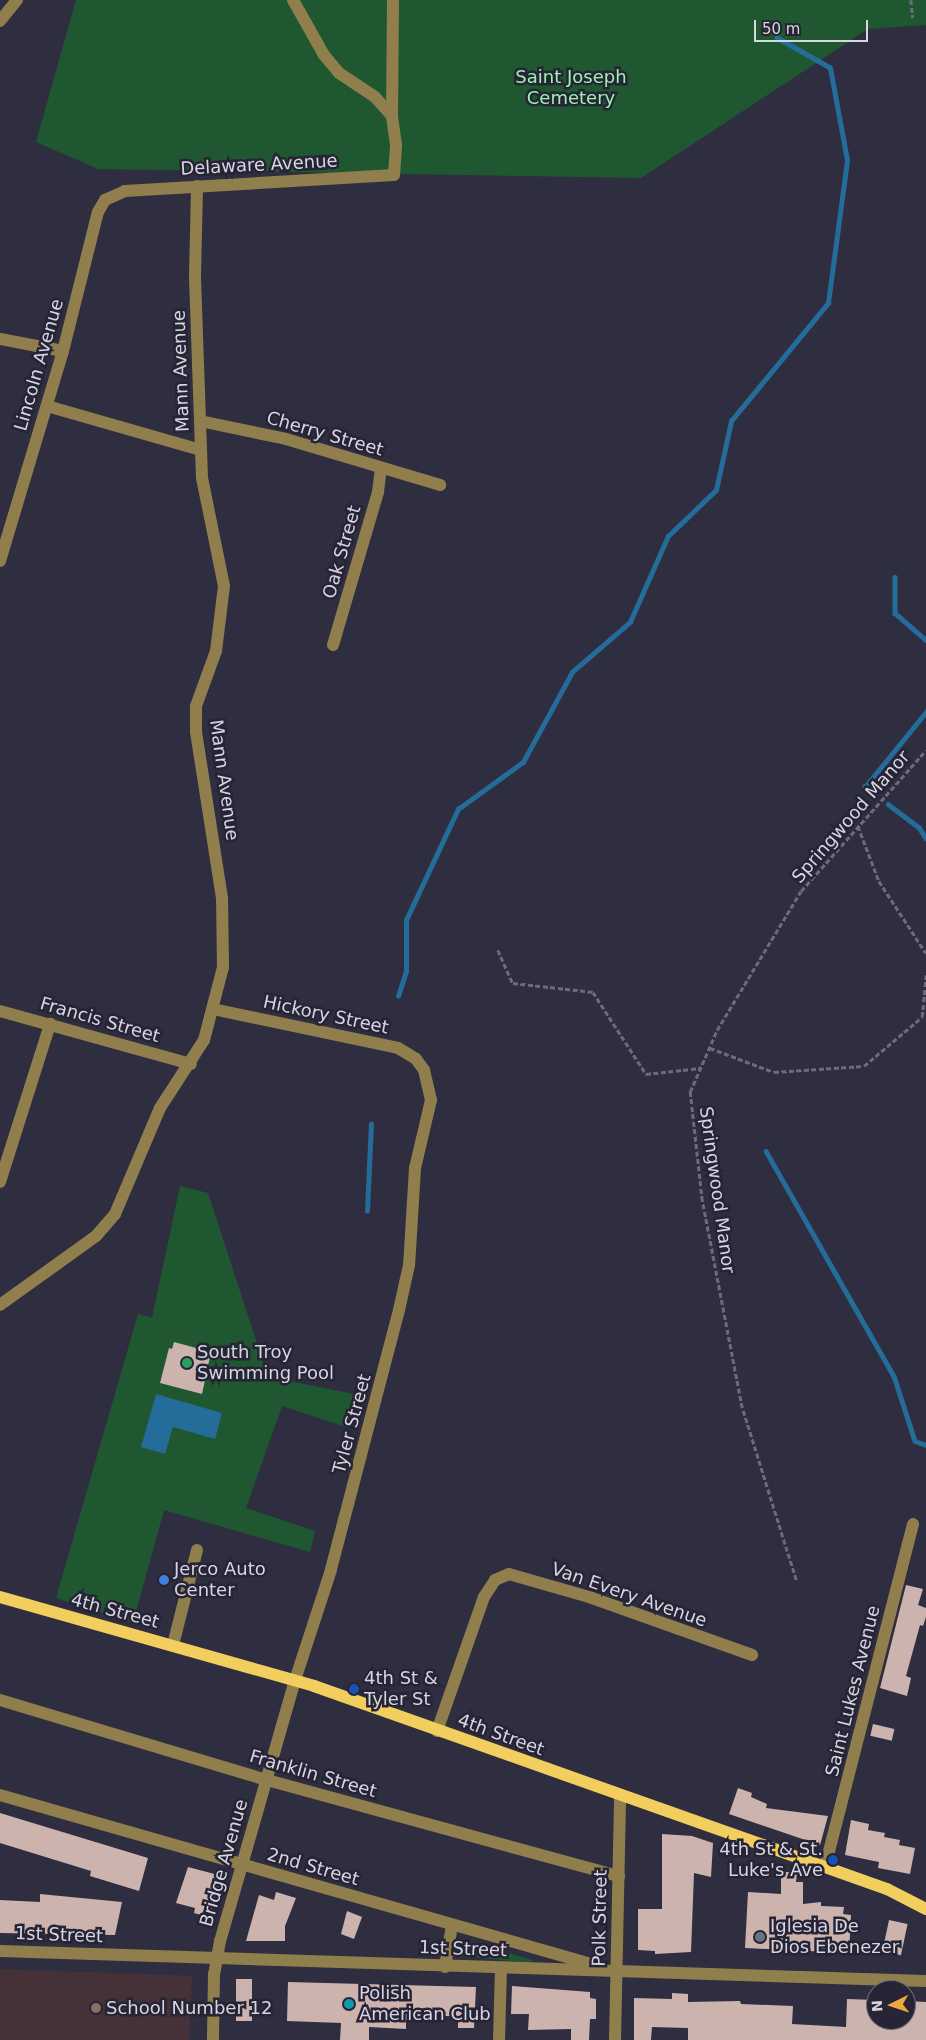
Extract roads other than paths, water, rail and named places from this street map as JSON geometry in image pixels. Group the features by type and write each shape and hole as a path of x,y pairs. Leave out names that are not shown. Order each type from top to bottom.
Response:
{"main road":[{"name":"4th Street","path":"0,1597 295,1680 620,1797 887,1889 926,1909"}],"street":[{"path":"0,21 17,0"},
{"path":"294,0 324,55 339,72 375,97 392,116"},
{"path":"392,116 394,0"},
{"name":"Delaware Avenue","path":"125,191 394,176 396,145 392,116"},
{"name":"Mann Avenue","path":"0,1305 96,1236 115,1214 160,1108 191,1064 204,1040 223,967 225,937 217,858 196,732 196,706 216,651 224,586 202,478 200,450 195,276 197,186"},
{"name":"Lincoln Avenue","path":"0,561 63,351 98,212 106,200 125,191"},
{"path":"0,340 63,351"},
{"path":"47,406 200,450"},
{"name":"Cherry Street","path":"200,421 286,439 440,485"},
{"name":"Oak Street","path":"333,645 378,492 380,468"},
{"name":"Hickory Street","path":"213,1009 398,1048 416,1058 424,1070"},
{"name":"Francis Street","path":"0,1011 191,1064"},
{"path":"0,1182 50,1024"},
{"name":"Tyler Street","path":"267,1780 295,1680 331,1570 409,1265 416,1168 431,1100 424,1070"},
{"name":"Saint Lukes Avenue","path":"825,1867 913,1524"},
{"path":"173,1645 197,1550"},
{"name":"Van Every Avenue","path":"437,1730 484,1597 495,1580 509,1574 592,1598 752,1655"},
{"name":"Franklin Street","path":"0,1700 267,1780 619,1876"},
{"name":"Bridge Avenue","path":"217,1958 267,1780"},
{"name":"2nd Street","path":"0,1795 617,1971"},
{"name":"Polk Street","path":"615,2040 620,1797"},
{"path":"445,1967 452,1925"},
{"name":"1st Street","path":"0,1951 445,1967 926,1981"},
{"path":"213,2040 217,1958"},
{"path":"499,2040 502,1968"}],"water":[{"name":"South Troy Swimming Pool","path":"156,1394 222,1413 215,1439 173,1427 165,1454 141,1447"}],"waterway":[{"path":"398,996 406,971 406,920 458,809 523,762 572,672 630,622 668,536 716,490 731,421 828,303 847,160 830,68 777,38"},
{"path":"895,577 895,613 926,640"},
{"path":"876,795 865,787 926,712"},
{"path":"888,804 919,827 926,838"},
{"path":"367,1211 371,1124"},
{"path":"766,1151 894,1376 915,1441 926,1445"}],"place":[{"name":"South Troy Swimming Pool","path":"187,1363"},
{"name":"Jerco Auto Center","path":"164,1580"},
{"name":"4th St & Tyler St","path":"354,1689"},
{"name":"4th St & St. Luke's Ave","path":"833,1860"},
{"name":"Iglesia De Dios Ebenezer","path":"760,1937"},
{"name":"Polish American Club","path":"349,2004"},
{"name":"School Number 12","path":"96,2008"}],"park label":[{"name":"Saint Joseph Cemetery","path":"571,88"}]}
